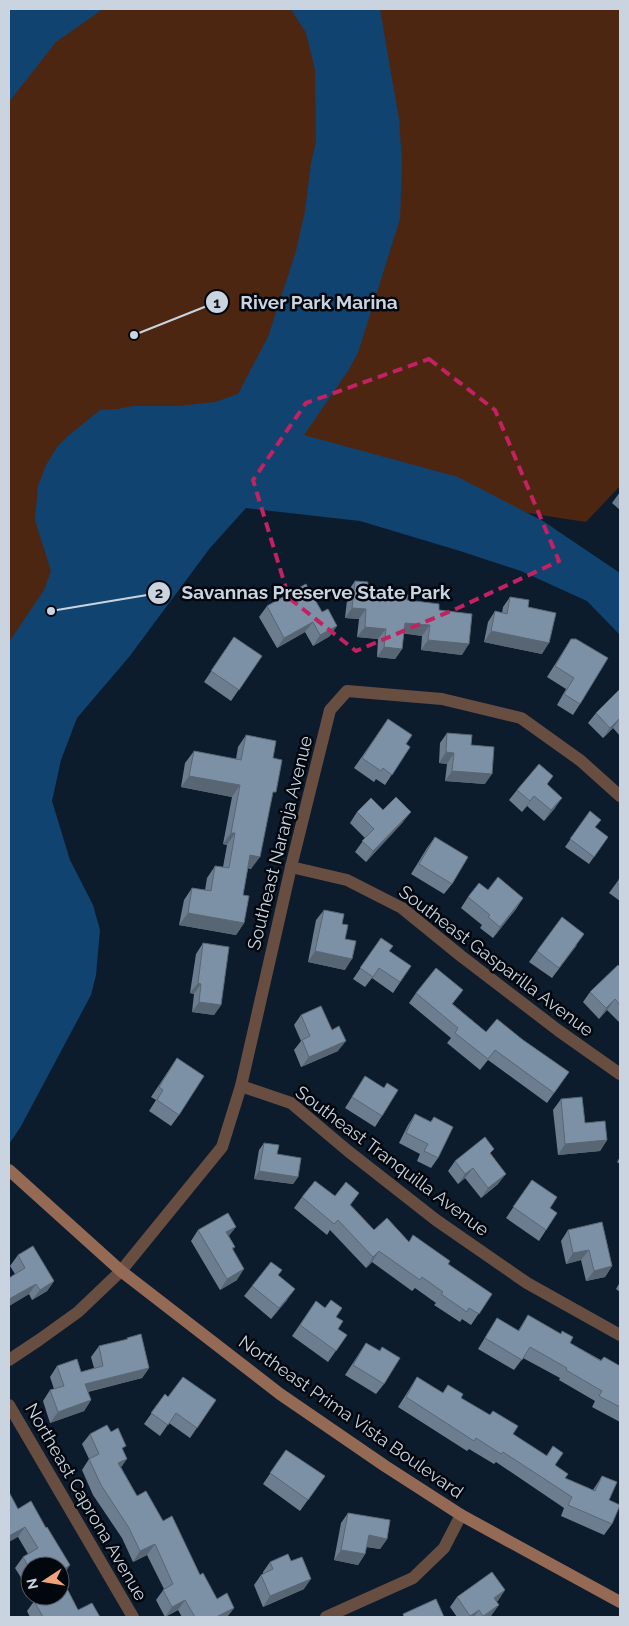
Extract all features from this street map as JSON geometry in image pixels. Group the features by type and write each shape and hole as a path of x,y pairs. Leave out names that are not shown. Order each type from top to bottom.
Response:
{"main road":[{"name":"Northeast Prima Vista Boulevard","path":"11,1172 121,1271 280,1394 385,1466 461,1515 620,1602"}],"street":[{"name":"Southeast Naranja Avenue","path":"9,1360 78,1312 121,1271 222,1147 241,1086 291,867 330,710 346,691 442,699 521,718 581,761 620,796"},
{"name":"Southeast Gasparilla Avenue","path":"291,867 347,880 402,908 559,1031 620,1074"},
{"name":"Southeast Tranquilla Avenue","path":"241,1086 291,1103 348,1151 436,1220 527,1283 620,1335"},
{"name":"Northeast Caprona Avenue","path":"9,1405 133,1617"},
{"path":"326,1617 413,1578 444,1548 461,1515"}],"highlighted area":[{"path":"429,359 495,410 559,561 458,608 356,651 289,598 253,480 306,403"}],"shaded area":[{"path":"9,9 620,9 620,486 586,522 411,495 204,458 27,699 9,1071"}],"water":[{"path":"9,9 103,9 56,42 9,102"},
{"path":"291,9 380,9 399,119 402,162 400,219 358,353 348,371 304,435 458,477 543,521 620,573 620,635 587,601 521,571 360,521 246,508 210,548 129,657 77,718 61,760 52,801 70,860 93,905 100,930 96,975 91,995 20,1128 9,1144 9,642 44,590 51,571 35,520 38,486 46,465 57,447 100,410 133,406 178,406 215,402 238,394 268,337 296,251 305,211 311,163 316,142 315,70 306,33"}],"building":[{"path":"355,581 368,582 367,591 408,595 407,600 439,604 439,610 472,614 469,644 428,640 430,625 405,623 402,649 384,647 386,629 365,627 366,609 352,608"},
{"path":"306,584 322,612 328,609 337,626 320,635 313,622 284,638 267,606"},
{"path":"510,597 529,600 528,607 556,613 549,643 491,631 495,611 507,614"},
{"path":"234,637 262,656 239,690 211,671"},
{"path":"571,639 576,639 608,658 580,704 564,694 574,678 555,666"},
{"path":"620,689 620,718 610,728 596,713"},
{"path":"388,719 412,735 406,744 410,747 392,775 383,768 381,771 362,758"},
{"path":"447,733 472,735 471,745 494,747 492,774 452,771 454,753 446,752"},
{"path":"246,735 276,741 273,758 282,760 276,792 273,792 260,857 250,855 243,895 249,896 244,923 188,913 192,888 211,891 215,866 229,868 235,833 231,833 240,785 189,776 194,751 241,760"},
{"path":"539,764 553,776 547,784 562,798 551,810 534,796 530,801 517,790"},
{"path":"396,797 411,812 373,851 362,841 374,829 357,812 371,798 383,810"},
{"path":"590,811 601,820 595,827 608,837 594,857 570,839"},
{"path":"435,837 468,857 452,884 419,864"},
{"path":"498,877 523,898 500,927 488,917 490,915 468,897 479,883 488,890"},
{"path":"324,910 344,914 342,924 348,925 345,939 356,941 352,959 315,951"},
{"path":"562,917 584,934 559,968 537,951"},
{"path":"381,938 393,946 389,951 411,966 400,982 379,968 373,977 360,968"},
{"path":"203,943 229,947 221,1005 199,1002 201,984 198,983"},
{"path":"618,965 620,967 620,1005 615,999 606,1008 590,992"},
{"path":"436,968 463,990 452,1004 486,1032 497,1019 569,1072 554,1093 495,1050 488,1059 455,1033 458,1028 416,993"},
{"path":"321,1006 332,1030 339,1026 346,1041 309,1057 302,1040 310,1036 301,1015"},
{"path":"177,1058 204,1076 179,1115 157,1100 163,1090 159,1087"},
{"path":"365,1076 384,1088 387,1083 398,1090 382,1116 352,1097"},
{"path":"582,1097 585,1123 605,1121 607,1140 565,1144 561,1099"},
{"path":"415,1114 431,1122 434,1117 453,1127 438,1158 424,1151 428,1144 406,1133"},
{"path":"485,1137 494,1149 490,1153 506,1174 488,1188 473,1168 465,1174 455,1161"},
{"path":"264,1143 279,1145 277,1154 301,1158 298,1177 259,1171"},
{"path":"532,1180 557,1197 550,1208 557,1213 546,1230 513,1207"},
{"path":"315,1181 335,1196 346,1182 359,1193 350,1205 374,1230 387,1218 409,1242 413,1235 450,1261 448,1264 492,1294 479,1314 469,1308 467,1312 441,1294 443,1292 422,1277 420,1280 379,1251 373,1257 338,1220 334,1224 302,1197"},
{"path":"228,1213 236,1227 226,1232 235,1247 232,1248 244,1269 227,1279 198,1230"},
{"path":"602,1222 612,1266 594,1271 589,1250 573,1253 568,1230"},
{"path":"33,1246 54,1281 40,1290 36,1284 9,1299 9,1278 25,1268 18,1255"},
{"path":"271,1262 282,1270 278,1275 295,1289 279,1308 252,1286"},
{"path":"331,1300 342,1308 336,1317 343,1321 338,1329 347,1335 336,1351 300,1325 316,1301 325,1308"},
{"path":"528,1315 561,1334 562,1331 573,1337 570,1343 601,1361 604,1357 620,1366 620,1407 599,1396 602,1391 530,1347 522,1360 485,1338 497,1318 519,1331"},
{"path":"141,1334 149,1368 85,1384 91,1400 58,1412 50,1390 64,1386 57,1366 77,1359 81,1372 103,1366 99,1346"},
{"path":"366,1343 380,1351 382,1347 400,1358 384,1384 353,1365"},
{"path":"183,1377 216,1400 197,1428 176,1413 168,1425 151,1413 165,1394 168,1397"},
{"path":"417,1377 443,1393 448,1385 463,1394 461,1398 490,1415 493,1411 518,1426 513,1434 547,1456 553,1446 563,1453 555,1465 568,1474 565,1478 595,1491 602,1476 617,1482 609,1500 620,1505 612,1524 568,1505 572,1497 503,1452 501,1454 476,1438 474,1441 406,1397"},
{"path":"107,1425 111,1432 118,1428 126,1446 122,1448 127,1459 118,1463 137,1496 146,1491 163,1521 172,1516 200,1575 203,1573 217,1599 227,1593 234,1608 216,1617 195,1617 185,1600 172,1607 163,1590 173,1584 155,1544 140,1551 129,1528 101,1485 89,1459 99,1454 90,1434"},
{"path":"286,1450 325,1476 308,1500 270,1473"},
{"path":"9,1492 18,1509 31,1501 65,1556 25,1556 38,1548 25,1527 9,1536"},
{"path":"348,1513 390,1520 387,1539 369,1535 365,1554 341,1550"},
{"path":"288,1554 291,1561 302,1557 311,1579 270,1596 261,1575 273,1569 270,1562"},
{"path":"492,1572 505,1590 494,1598 499,1605 483,1616 479,1610 470,1616 457,1597"},
{"path":"70,1594 78,1610 92,1603 100,1617 43,1617 37,1606 70,1606"},
{"path":"436,1599 444,1617 404,1617 403,1614"}],"place":[{"name":"River Park Marina","path":"134,335"},
{"name":"Savannas Preserve State Park","path":"51,611"}]}
